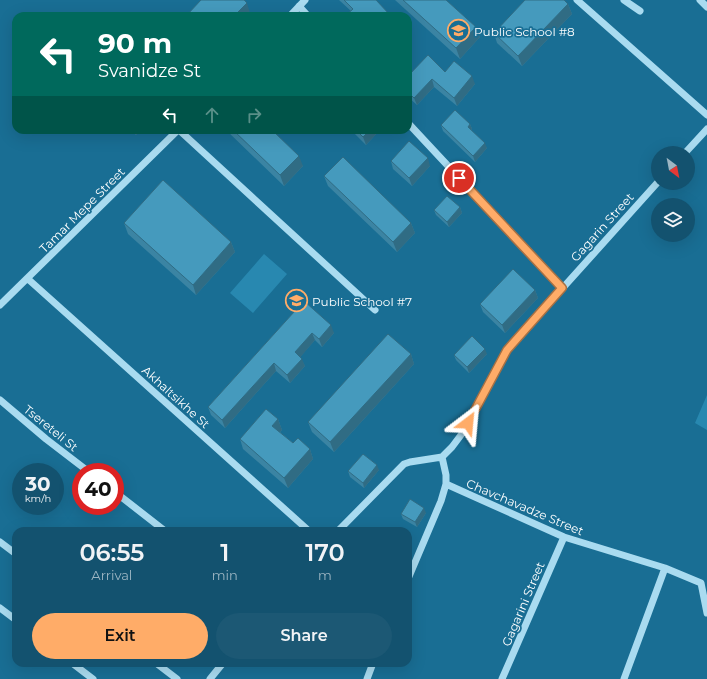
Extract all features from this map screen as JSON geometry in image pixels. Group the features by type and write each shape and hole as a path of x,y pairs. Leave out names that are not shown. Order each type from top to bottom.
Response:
{"street":[{"path":"294,12 305,0"},
{"path":"577,0 707,115"},
{"path":"624,0 640,11"},
{"path":"700,0 707,7"},
{"path":"299,6 304,12"},
{"path":"412,127 562,288"},
{"path":"691,146 707,129"},
{"name":"Tamar Mepe Street","path":"0,305 175,134"},
{"path":"183,134 375,310"},
{"name":"Gagarin Street","path":"442,457 461,435 507,350 651,190"},
{"name":"Akhaltsikhe St","path":"28,279 305,527"},
{"name":"Tsereteli St","path":"0,400 77,463"},
{"path":"342,527 404,464 442,457 446,475 446,484 441,501 412,570"},
{"name":"Chavchavadze Street","path":"446,484 564,537 665,568 701,583 707,613"},
{"path":"124,499 160,527"},
{"name":"Gagarini Street","path":"502,679 564,537"},
{"path":"0,542 12,551"},
{"path":"624,679 665,568"},
{"path":"0,608 12,617"},
{"path":"77,667 93,679"},
{"path":"161,667 176,679"},
{"path":"210,679 220,667"},
{"path":"367,679 372,667"}],"shaded area":[{"path":"264,254 287,274 253,313 230,293"},
{"path":"707,395 707,430 695,423"}],"building":[{"path":"201,0 244,0 247,3 238,12 190,12"},
{"path":"344,0 376,0 387,12 350,12 353,9"},
{"path":"403,0 446,0 476,27 456,48"},
{"path":"525,0 564,0 568,4 518,56 494,33"},
{"path":"428,55 445,72 454,61 472,76 454,98 432,79 414,98 412,96 412,72"},
{"path":"455,110 470,124 468,127 485,143 473,156 441,125"},
{"path":"237,134 276,134 299,156 280,175"},
{"path":"409,141 428,158 409,178 391,161"},
{"path":"343,157 411,223 393,242 324,176"},
{"path":"163,180 231,242 193,285 124,223"},
{"path":"447,196 460,207 447,222 434,210"},
{"path":"513,269 535,290 502,325 480,304"},
{"path":"304,301 331,325 319,339 312,333 295,352 302,359 287,375 274,363 222,420 208,407"},
{"path":"388,334 411,354 330,442 308,422"},
{"path":"472,336 485,349 467,367 454,355"},
{"path":"266,409 278,419 272,426 293,443 298,438 310,449 284,478 240,439"},
{"path":"363,454 377,465 363,483 348,471"},
{"path":"410,499 424,508 415,522 401,514"}],"place":[{"name":"Public School #8","path":"459,31"},
{"name":"Public School #7","path":"296,301"}],"route":[{"path":"459,178 562,288 507,350 468,423"}]}
